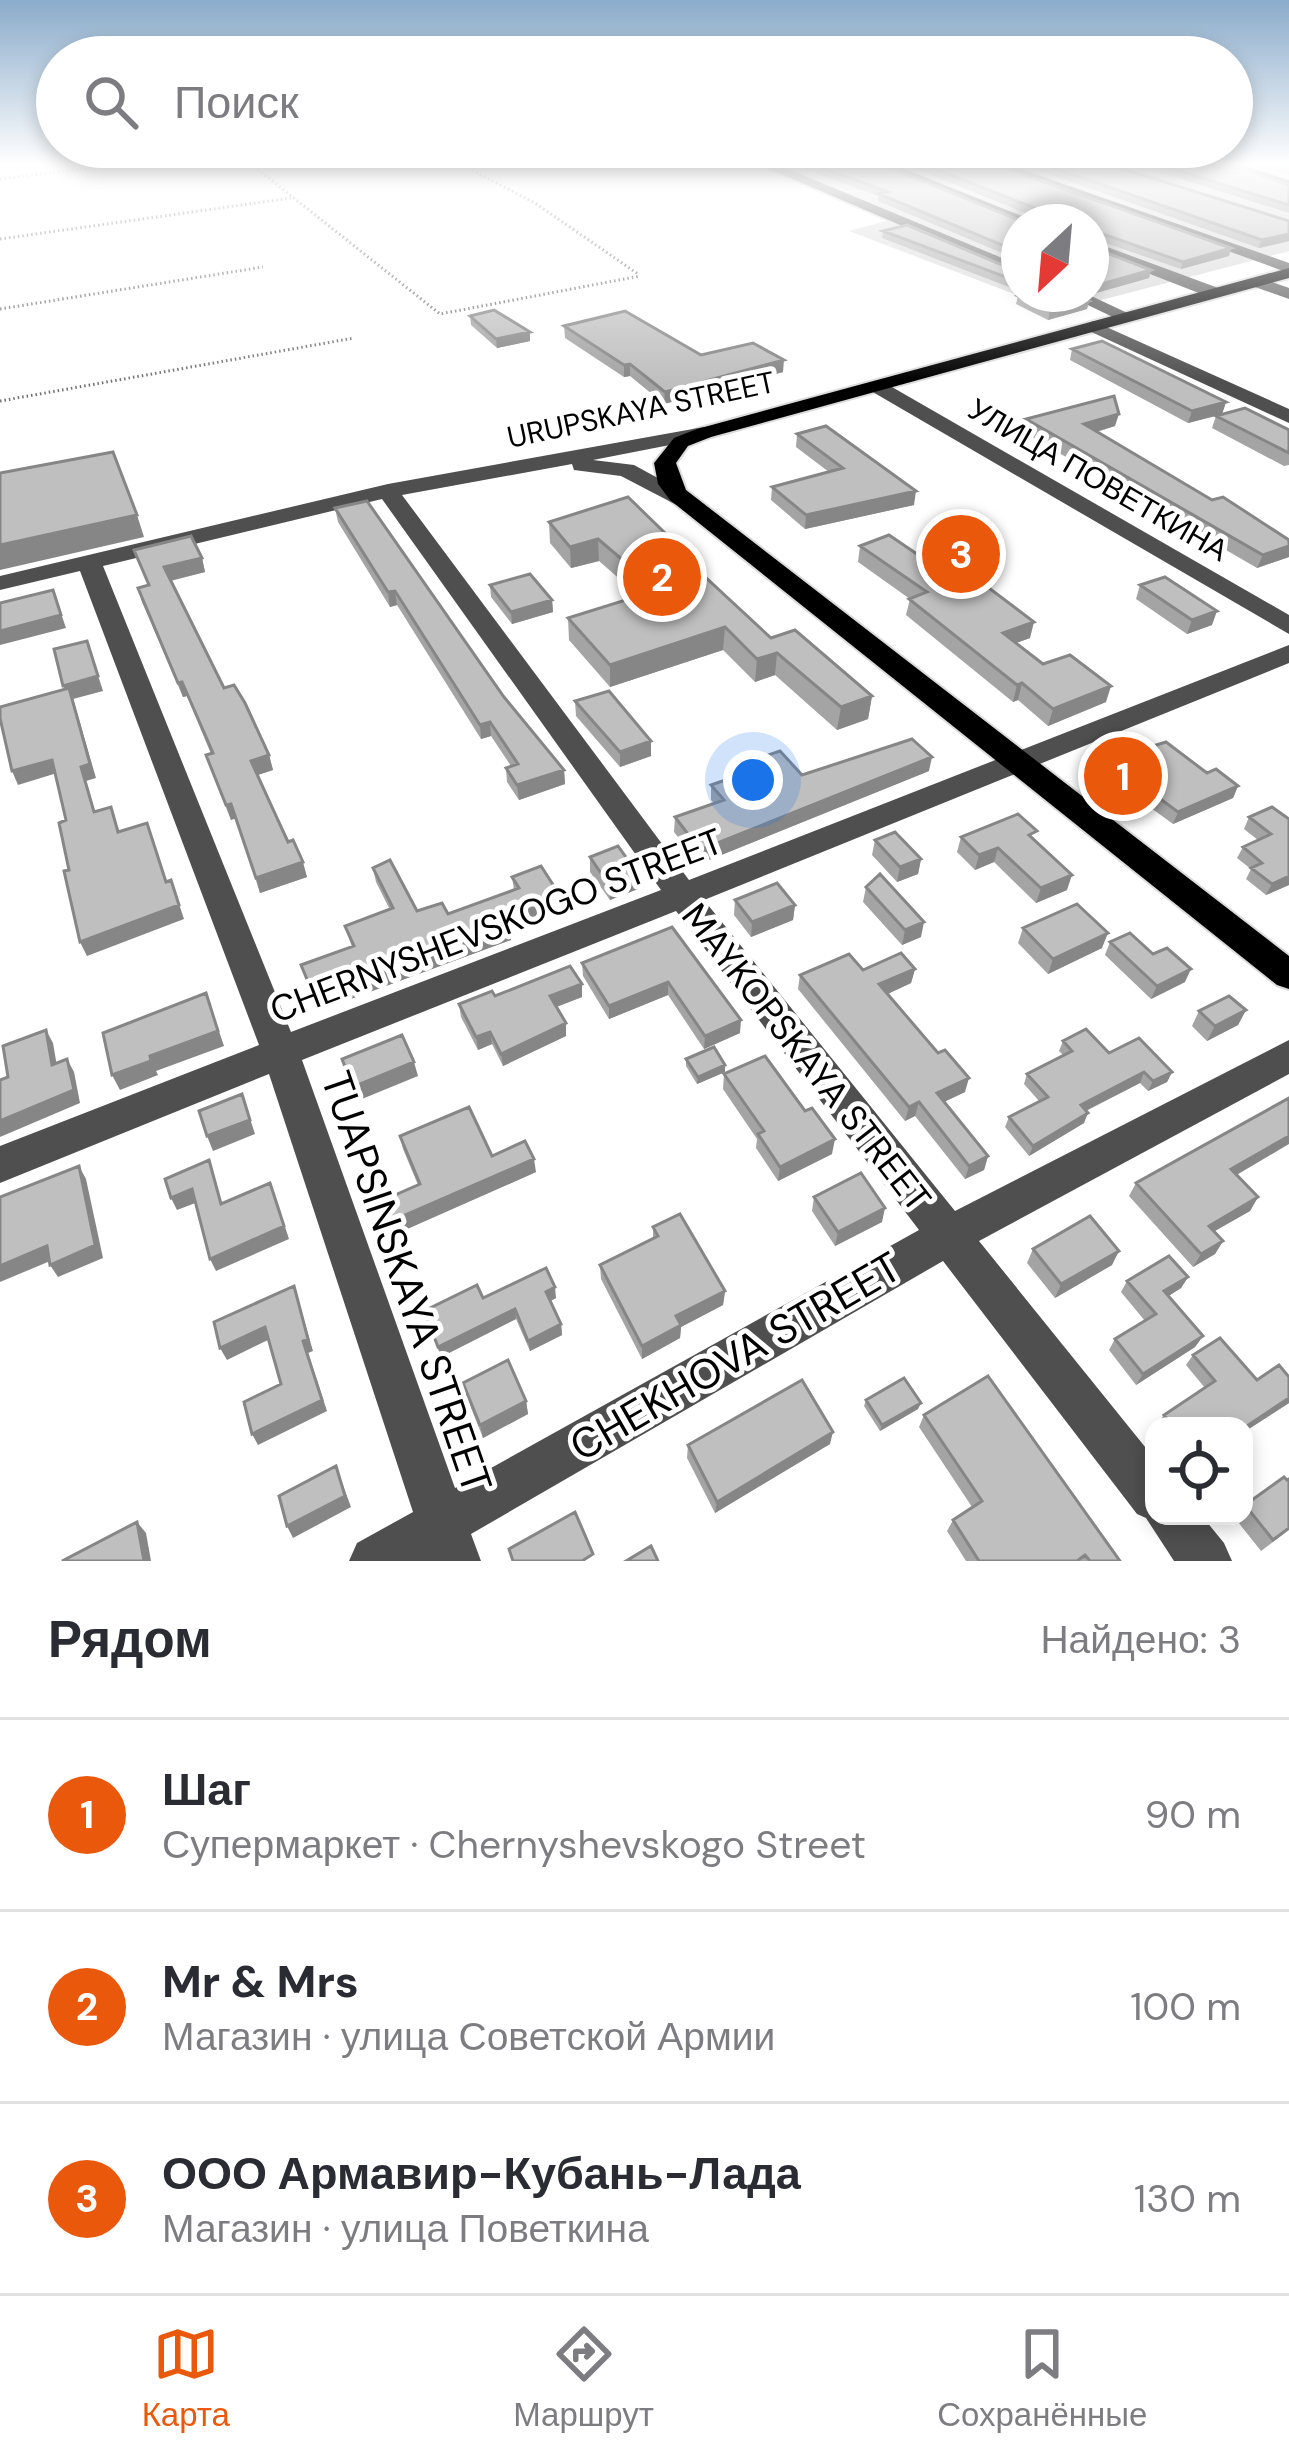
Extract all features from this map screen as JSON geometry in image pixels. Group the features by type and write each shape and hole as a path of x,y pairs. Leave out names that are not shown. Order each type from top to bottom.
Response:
{"main road":[{"name":"URUPSKAYA STREET","path":"704,434 1289,271"},
{"path":"704,434 681,442 665,463 670,484 694,508 1289,975"}],"street":[{"path":"938,237 1001,263"},
{"path":"1195,237 1289,271"},
{"path":"1109,252 1215,293"},
{"path":"1258,282 1289,294"},
{"path":"1109,309 1127,317"},
{"path":"1093,326 1289,416"},
{"name":"УЛИЦА ПОВЕТКИНА","path":"878,387 1289,626"},
{"name":"URUPSKAYA STREET","path":"0,583 388,491 704,434"},
{"path":"510,469 610,466 651,481 694,508"},
{"name":"MAYKOPSKAYA STREET","path":"388,491 682,895 1145,1486"},
{"name":"TUAPSINSKAYA STREET","path":"89,562 280,1051 448,1541"},
{"name":"CHERNYSHEVSKOGO STREET","path":"0,1166 280,1051 1022,764 1289,653"},
{"name":"CHEKHOVA STREET","path":"375,1561 448,1541 946,1237 1289,1057"},
{"path":"1177,1525 1206,1561"}],"path":[{"path":"342,237 440,314 640,275 584,237"},
{"path":"0,309 263,267"},
{"path":"0,401 354,338"}],"shaded area":[{"path":"864,237 1001,237 1001,289"},
{"path":"1109,237 1289,237 1289,251 1109,298"}],"building":[{"path":"899,237 935,237 1001,264 1001,275"},
{"path":"1111,237 1200,237 1231,248 1183,262"},
{"path":"1109,254 1151,270 1109,282"},
{"path":"494,310 530,332 496,339 470,316"},
{"path":"625,311 701,355 753,343 784,360 665,392 630,364 624,365 564,326"},
{"path":"1102,341 1226,402 1192,411 1072,349"},
{"path":"1114,396 1119,414 1084,424 1212,500 1223,497 1289,540 1289,546 1263,555 1026,419"},
{"path":"1245,408 1289,430 1289,453 1216,416"},
{"path":"826,426 916,491 806,515 772,487 843,468 797,434"},
{"path":"113,452 137,515 0,545 0,473"},
{"path":"628,497 667,535 653,539 704,576 771,638 795,630 872,696 841,707 777,653 757,659 725,627 610,665 568,618 658,590 598,539 570,547 549,522"},
{"path":"367,501 504,697 564,770 517,785 506,768 518,764 490,722 480,725 395,591 388,592 335,508"},
{"path":"889,535 958,582 973,576 1034,622 1003,633 1043,664 1070,655 1111,686 1053,709 1022,683 1017,685 909,599 927,592 860,546"},
{"path":"191,536 202,558 164,567 224,688 234,685 245,703 269,755 251,761 288,842 293,840 303,862 256,878 231,804 226,805 206,755 213,753 138,588 149,585 134,550"},
{"path":"530,574 552,600 511,612 490,585"},
{"path":"1165,577 1217,611 1192,620 1140,585"},
{"path":"53,590 61,615 0,631 0,603"},
{"path":"87,641 98,676 63,686 54,649"},
{"path":"69,688 90,764 81,767 94,812 111,807 118,832 147,823 166,882 171,880 179,905 80,942 64,871 69,870 59,823 66,820 52,760 12,771 0,718 0,707"},
{"path":"609,691 651,741 620,752 575,701"},
{"path":"912,739 932,757 700,850 675,817 724,800 711,785 763,767 756,759 780,751 802,775"},
{"path":"1166,742 1207,773 1216,769 1238,786 1178,812 1108,760"},
{"path":"1272,807 1289,819 1289,876 1272,884 1251,868 1262,863 1243,847 1271,834 1249,817"},
{"path":"1018,814 1037,831 1029,835 1072,875 1041,888 998,848 979,855 961,837"},
{"path":"895,832 921,859 900,867 875,840"},
{"path":"618,846 638,874 609,885 590,857"},
{"path":"390,860 417,911 442,903 448,914 519,888 512,877 541,866 561,897 505,919 509,926 314,996 301,965 354,946 345,926 393,908 373,868"},
{"path":"880,874 924,922 905,930 866,887"},
{"path":"777,883 795,905 752,922 735,900"},
{"path":"1077,904 1108,933 1053,959 1023,928"},
{"path":"672,927 741,1020 705,1036 668,982 609,1006 582,963"},
{"path":"1130,933 1153,954 1167,948 1191,969 1157,986 1110,942"},
{"path":"901,953 915,969 879,984 938,1053 945,1050 969,1078 937,1093 988,1156 969,1166 919,1102 909,1107 800,975 849,954 863,970"},
{"path":"570,966 582,984 550,996 566,1023 501,1054 490,1032 476,1037 459,1004 492,991 495,996"},
{"path":"206,993 218,1031 112,1075 103,1033"},
{"path":"1229,996 1246,1010 1215,1026 1199,1011"},
{"path":"1086,1029 1109,1053 1139,1038 1172,1072 1153,1081 1144,1072 1081,1105 1088,1113 1033,1146 1009,1117 1048,1097 1027,1074 1072,1051 1063,1041"},
{"path":"46,1030 52,1065 67,1059 74,1090 0,1121 0,1080 8,1077 3,1046"},
{"path":"402,1035 414,1062 353,1087 342,1059"},
{"path":"714,1047 725,1065 698,1077 686,1059"},
{"path":"765,1056 805,1111 812,1108 835,1139 780,1167 758,1134 764,1131 724,1074"},
{"path":"242,1094 250,1120 207,1136 199,1111"},
{"path":"1289,1098 1289,1136 1231,1169 1258,1197 1209,1226 1223,1241 1201,1254 1136,1183"},
{"path":"469,1107 492,1156 525,1141 534,1159 394,1220 386,1199 420,1184 400,1136"},
{"path":"209,1160 221,1204 270,1183 284,1226 210,1259 192,1189 171,1198 165,1179"},
{"path":"79,1166 95,1245 50,1265 47,1246 0,1266 0,1197"},
{"path":"861,1173 885,1208 838,1232 814,1197"},
{"path":"680,1214 725,1291 676,1316 681,1325 642,1346 600,1265 658,1236 653,1227"},
{"path":"1090,1216 1119,1251 1061,1284 1033,1249"},
{"path":"1169,1256 1188,1277 1164,1291 1203,1336 1143,1374 1115,1339 1156,1314 1127,1281"},
{"path":"546,1268 555,1287 546,1292 561,1324 528,1341 515,1309 438,1347 424,1311 477,1285 483,1298"},
{"path":"294,1286 308,1339 303,1341 322,1400 252,1434 244,1402 281,1384 265,1327 220,1348 214,1322"},
{"path":"1220,1338 1257,1380 1279,1365 1289,1377 1289,1398 1253,1422 1253,1417 1166,1417 1215,1381 1193,1355"},
{"path":"508,1360 526,1401 480,1425 463,1383"},
{"path":"988,1376 1120,1561 1090,1561 1085,1555 1077,1561 979,1561 953,1520 982,1501 924,1415"},
{"path":"904,1378 921,1403 882,1425 866,1400"},
{"path":"802,1380 833,1432 717,1502 688,1445"},
{"path":"336,1466 345,1496 287,1526 279,1496"},
{"path":"1284,1477 1289,1479 1289,1528 1273,1540 1253,1515 1253,1499"},
{"path":"575,1512 593,1554 582,1561 513,1561 509,1549"},
{"path":"137,1522 144,1561 62,1561"},
{"path":"651,1546 658,1561 626,1561"}],"place":[{"name":"ООО Армавир-Кубань-Лада","path":"961,554"},
{"name":"Mr & Mrs","path":"662,577"},
{"name":"Шаг","path":"1123,776"}]}
